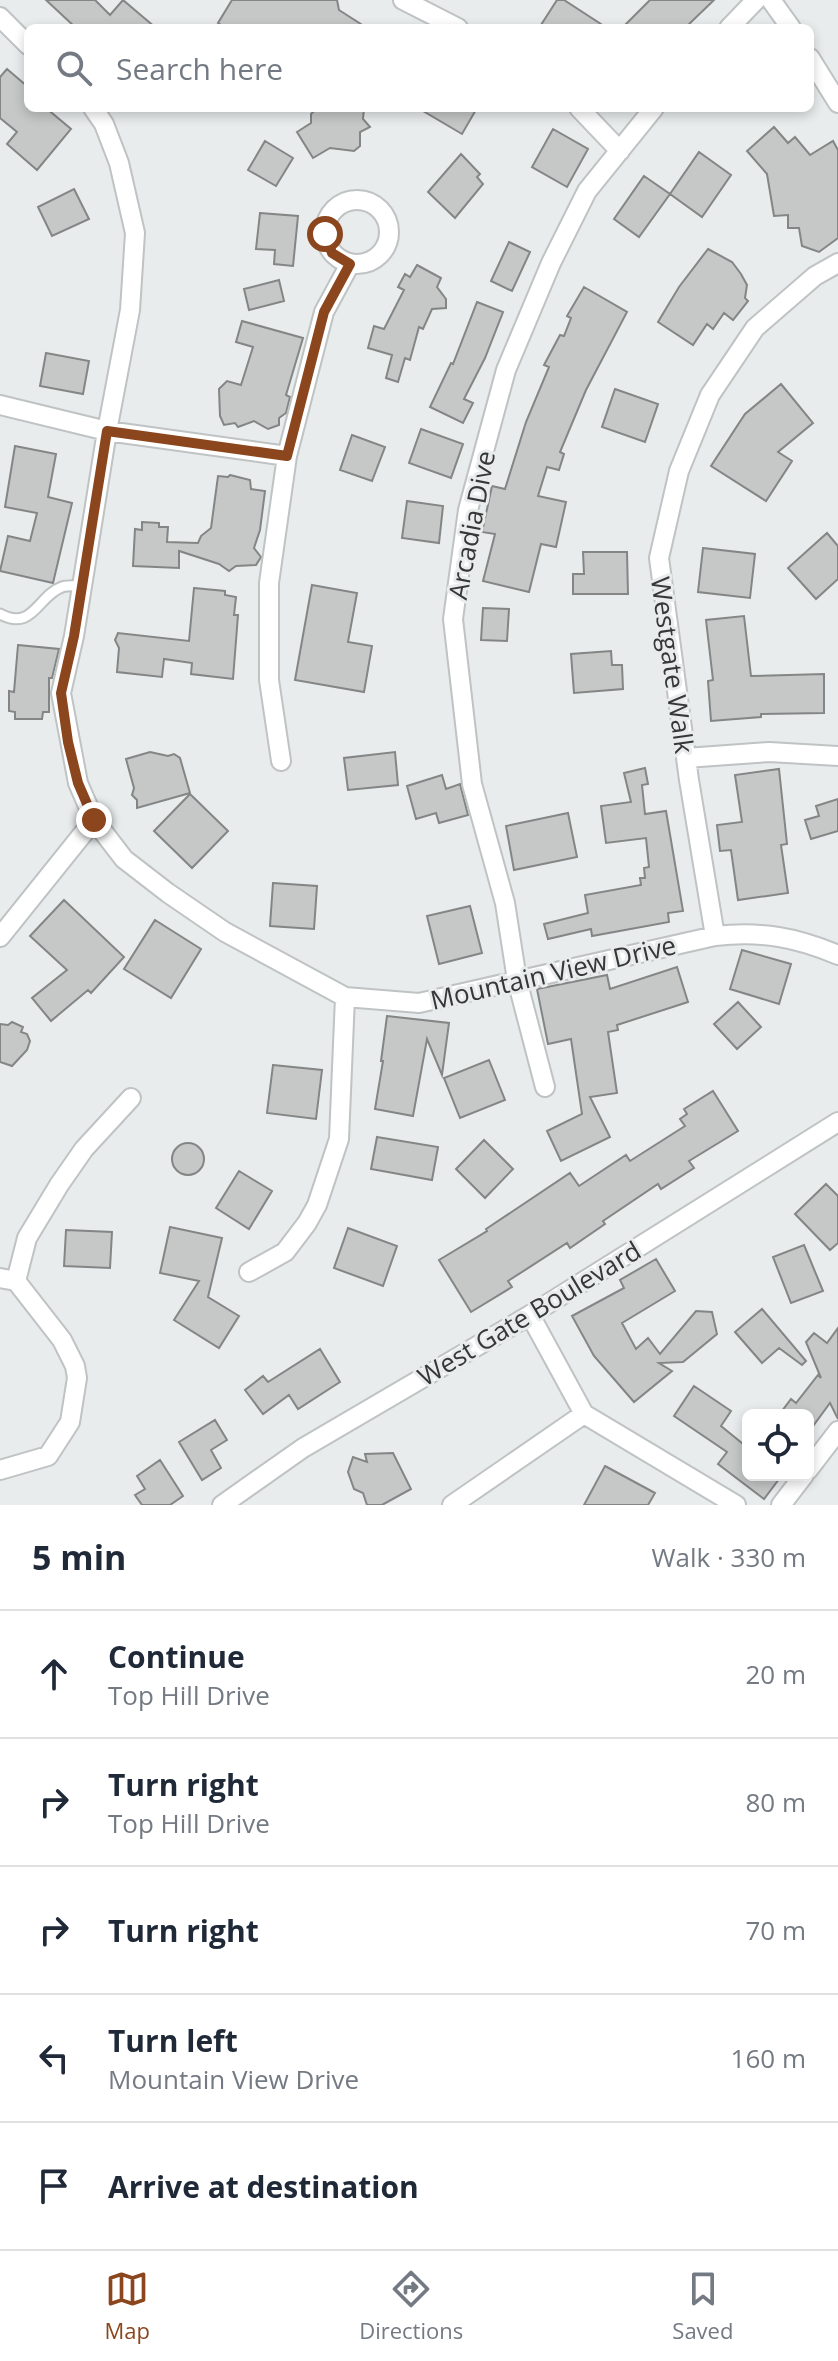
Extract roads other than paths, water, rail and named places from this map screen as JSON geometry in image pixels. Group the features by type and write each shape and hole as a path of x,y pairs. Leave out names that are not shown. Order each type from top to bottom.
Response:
{"street":[{"path":"403,0 450,24"},
{"path":"733,24 756,0"},
{"path":"771,0 788,24"},
{"path":"0,17 24,41"},
{"path":"814,64 838,103"},
{"name":"Mountain View Drive","path":"96,112 104,124 119,163 135,233 130,310 61,693 78,783 94,820 124,859 225,932 345,997 419,1003 715,936 743,933 788,937 838,955"},
{"path":"583,112 620,151"},
{"name":"Arcadia Dive","path":"545,1087 517,980 505,903 472,784 453,619 468,510 506,370 551,263 587,191 651,112"},
{"name":"Westgate Walk","path":"715,936 686,758 659,558 679,471 710,395 755,328 815,276 838,263"},
{"path":"281,761 269,680 269,583 287,456 324,312 350,264"},
{"path":"0,405 107,431 287,456"},
{"path":"686,758 769,752 838,756"},
{"path":"0,937 94,820"},
{"path":"249,1272 285,1252 317,1205 339,1139 345,997"},
{"path":"0,1470 48,1456 70,1422 77,1378 75,1366 62,1340 8,1280 27,1238 59,1185 84,1149 131,1098"},
{"name":"West Gate Boulevard","path":"222,1505 303,1448 530,1315 838,1122"},
{"path":"530,1315 584,1414 736,1505"},
{"path":"452,1505 584,1414"},
{"path":"814,1462 838,1431"},
{"path":"781,1505 799,1481"}],"lane":[{"path":"0,614 26,617 59,588 82,586"}]}
